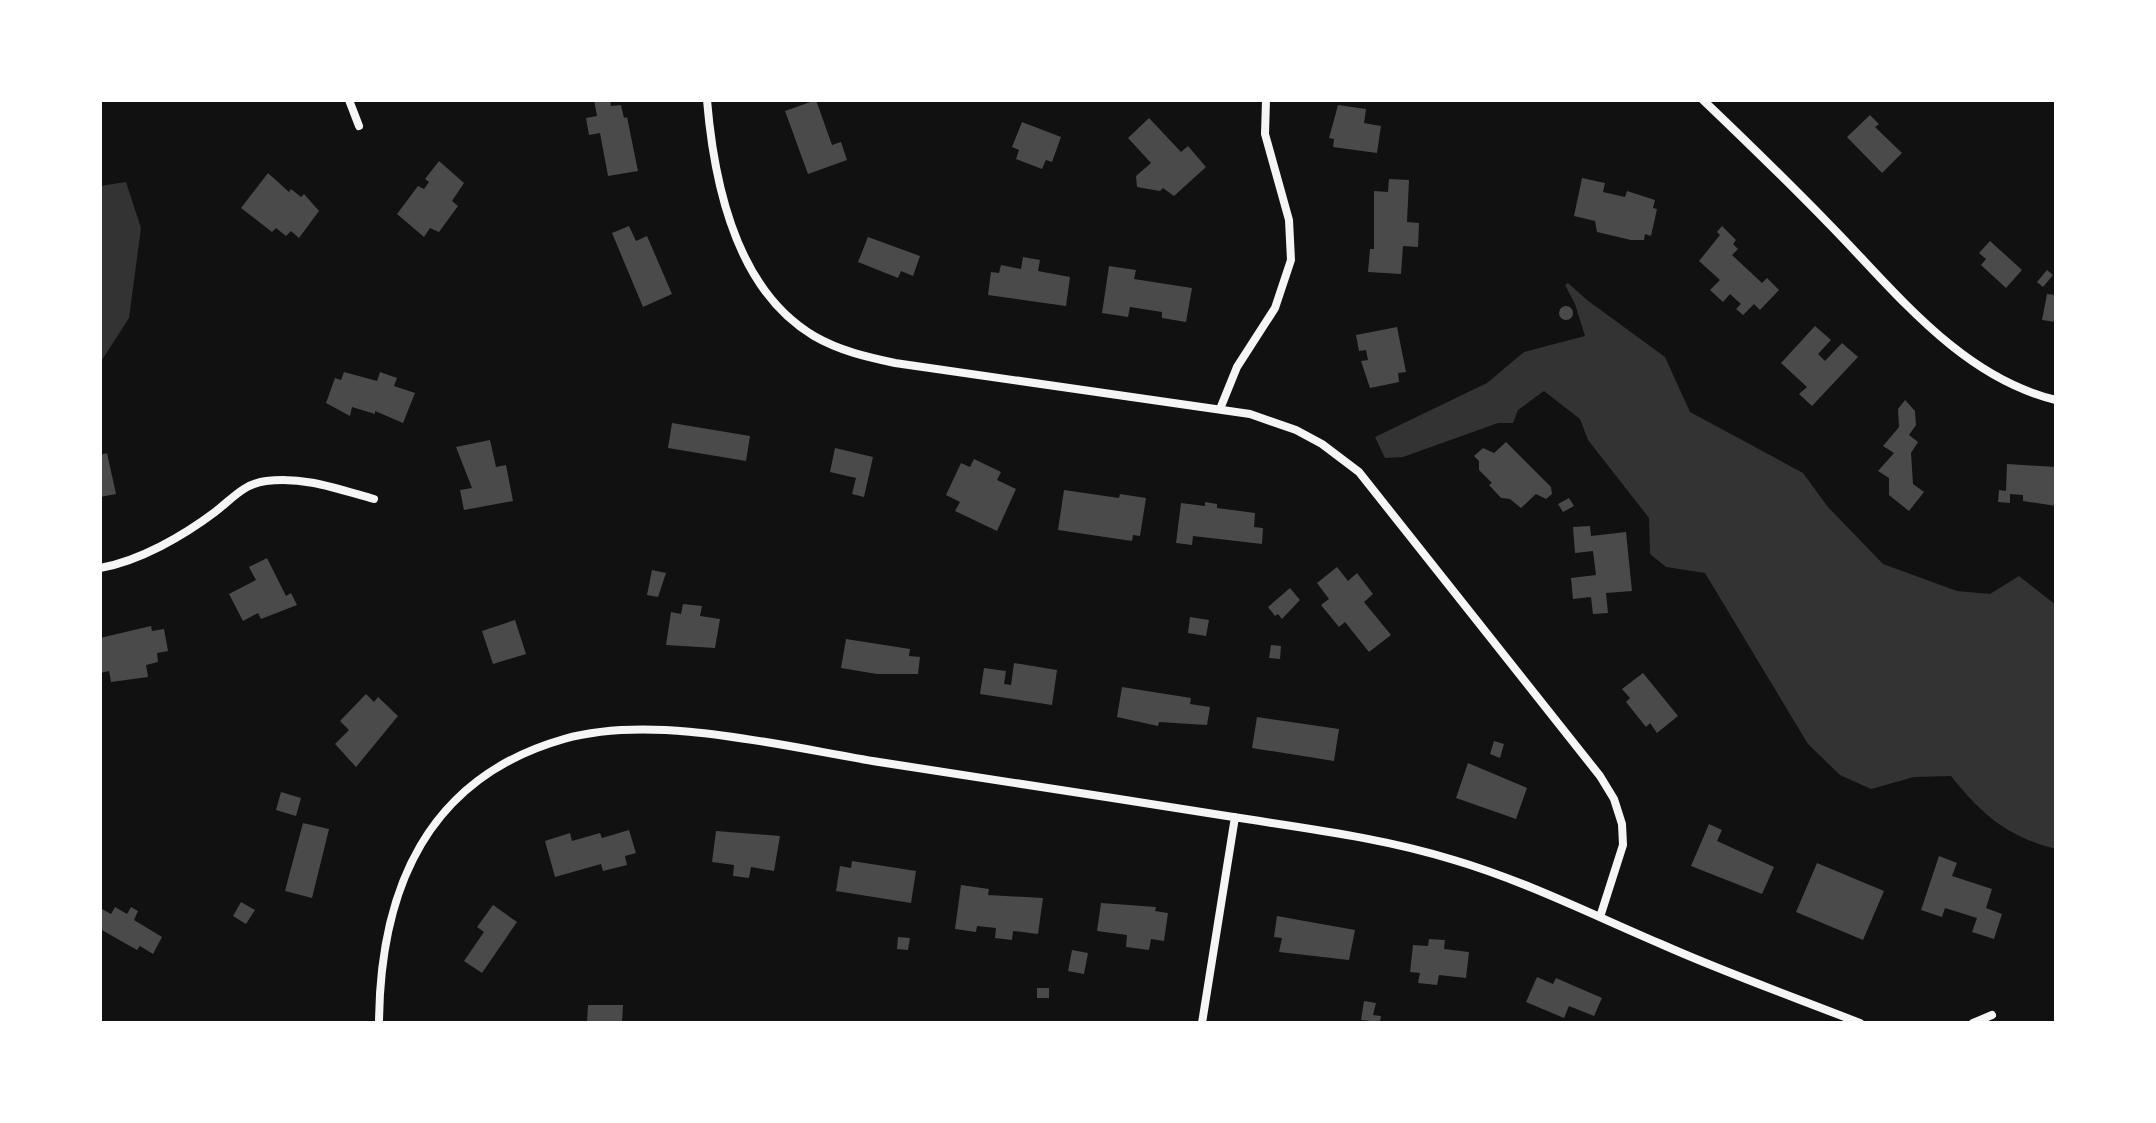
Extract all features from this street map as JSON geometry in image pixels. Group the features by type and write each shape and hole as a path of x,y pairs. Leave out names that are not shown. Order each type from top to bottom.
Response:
{"street":[{"path":"349,100 359,126"},
{"path":"707,100 717,171 736,237 752,272 789,318 814,335 854,353 895,363 1132,400 1250,414 1296,430 1322,444 1359,472 1600,776 1618,811 1623,845 1600,917"},
{"path":"1220,409 1237,367 1275,308 1291,260 1289,220 1265,134 1266,100"},
{"path":"1703,100 1938,334 1998,379 2031,394 2056,400"},
{"path":"100,568 163,544 217,511 235,493 263,481 300,479 374,499"},
{"path":"379,1023 384,946 391,913 406,872 446,808 473,783 526,753 563,739 626,728 680,733 1235,817 1399,846 1452,859 1600,917 1768,989 1860,1023"},
{"path":"1202,1023 1235,817"},
{"path":"1973,1023 1992,1015"}],"shaded area":[{"path":"126,182 141,228 129,318 100,363 100,186"},
{"path":"1568,283 1665,357 1690,412 1803,473 1828,507 1883,564 1957,591 1990,594 2019,576 2056,605 2056,849 2024,838 1997,823 1951,776 1914,777 1871,789 1840,775 1808,744 1705,573 1666,567 1650,554 1649,518 1588,440 1580,419 1544,391 1518,410 1513,423 1498,423 1403,457 1385,458 1375,437 1487,383 1524,352 1585,336 1565,285"}],"building":[{"path":"594,100 610,100 611,106 621,105 624,118 627,117 638,171 608,176 600,133 589,135 586,118 597,116"},
{"path":"816,100 832,145 841,142 847,160 808,174 785,111"},
{"path":"1338,105 1366,109 1364,123 1381,126 1377,153 1333,147 1334,139 1329,138"},
{"path":"1870,115 1879,124 1875,127 1902,153 1882,173 1847,137"},
{"path":"1149,118 1181,152 1188,146 1206,167 1174,196 1163,188 1160,191 1137,187 1136,176 1151,163 1128,138"},
{"path":"1022,122 1061,137 1052,162 1046,160 1042,169 1016,159 1019,150 1012,147"},
{"path":"439,161 464,183 452,201 458,206 439,232 430,228 424,237 397,214 418,186 424,189 429,182 425,179"},
{"path":"268,173 289,192 291,189 301,197 304,194 319,211 299,238 291,231 286,236 276,228 272,232 241,208"},
{"path":"1582,178 1605,183 1603,192 1625,197 1627,191 1655,200 1653,208 1657,209 1651,236 1645,234 1644,240 1631,240 1597,232 1595,221 1574,216"},
{"path":"1389,179 1409,180 1407,222 1419,223 1418,247 1403,246 1401,274 1368,272 1370,249 1374,249 1374,191 1388,192"},
{"path":"629,226 636,241 647,236 672,294 643,307 612,233"},
{"path":"1722,226 1736,240 1733,244 1738,249 1732,255 1762,283 1767,278 1779,290 1760,310 1754,304 1743,315 1736,309 1741,304 1730,294 1723,302 1710,290 1720,280 1699,261 1720,235 1717,232"},
{"path":"868,237 920,256 913,276 901,271 898,278 858,262"},
{"path":"1990,241 2022,270 2006,288 1981,265 1986,259 1979,253"},
{"path":"1023,257 1040,260 1038,271 1070,277 1066,306 988,295 991,272 999,273 1001,265 1021,269"},
{"path":"1109,266 1136,270 1134,279 1192,288 1186,322 1162,318 1162,312 1130,307 1128,317 1102,313"},
{"path":"2047,270 2053,275 2043,287 2037,282"},
{"path":"2047,294 2056,295 2056,322 2042,320"},
{"path":"1566,306 1573,313 1566,320 1559,313"},
{"path":"1815,326 1831,340 1818,354 1825,361 1842,343 1858,357 1812,406 1799,394 1807,387 1781,363"},
{"path":"1397,327 1406,372 1398,373 1399,382 1370,388 1361,361 1368,360 1366,350 1359,351 1356,335"},
{"path":"344,372 377,381 380,372 397,378 394,386 415,393 403,423 375,411 375,414 352,407 350,416 326,403 335,378 341,380"},
{"path":"1905,400 1915,411 1916,425 1909,435 1918,442 1911,453 1913,484 1924,492 1909,511 1889,495 1889,478 1878,471 1894,453 1883,446 1899,427 1898,409"},
{"path":"672,423 750,436 746,461 668,448"},
{"path":"490,440 496,467 506,465 513,501 464,510 460,490 472,488 456,447"},
{"path":"1506,442 1551,487 1552,494 1546,499 1536,494 1521,508 1510,499 1501,498 1489,485 1492,483 1479,470 1479,461 1474,456 1483,448 1494,453"},
{"path":"835,448 873,457 864,497 852,494 856,478 830,472"},
{"path":"107,453 116,494 100,497 100,455"},
{"path":"974,459 1001,472 997,480 1016,489 997,531 955,511 960,502 946,495 961,463 970,467"},
{"path":"2007,464 2056,467 2056,506 2023,501 2023,495 2010,494 2010,503 1998,502 1999,490 2006,491"},
{"path":"1064,490 1119,498 1120,494 1146,498 1140,536 1133,535 1132,541 1058,530"},
{"path":"1569,498 1574,506 1563,512 1558,504"},
{"path":"1205,502 1217,504 1217,508 1255,513 1254,527 1263,528 1262,544 1193,536 1192,545 1176,543 1181,503 1205,506"},
{"path":"1590,526 1591,536 1626,532 1632,591 1606,593 1608,613 1593,614 1591,597 1573,599 1571,578 1596,575 1593,551 1575,553 1573,527"},
{"path":"267,558 286,596 291,593 297,605 261,619 258,613 243,621 229,594 256,580 249,567"},
{"path":"1337,567 1348,581 1357,573 1373,594 1364,602 1391,635 1369,652 1345,622 1339,627 1321,605 1329,599 1317,583"},
{"path":"652,570 666,573 658,597 647,595"},
{"path":"1290,588 1300,600 1282,619 1268,607"},
{"path":"683,604 702,606 700,616 720,619 715,648 666,645 671,612 681,614"},
{"path":"1190,617 1209,620 1206,636 1188,633"},
{"path":"515,620 526,654 493,664 482,631"},
{"path":"151,626 152,631 164,629 168,651 157,653 158,662 146,665 148,677 111,682 109,671 100,673 100,638"},
{"path":"846,639 910,649 909,656 920,657 918,674 877,674 841,668"},
{"path":"1271,645 1281,646 1280,659 1269,658"},
{"path":"1014,663 1057,670 1052,705 980,694 984,668 1006,671 1004,684 1011,685"},
{"path":"1643,673 1678,716 1657,733 1650,723 1646,727 1626,702 1630,698 1622,689"},
{"path":"1122,687 1191,698 1190,704 1210,707 1207,725 1159,722 1158,726 1117,717"},
{"path":"366,694 374,702 378,697 398,716 356,767 335,744 349,730 340,721"},
{"path":"1257,717 1339,729 1334,761 1252,748"},
{"path":"1494,741 1504,744 1500,758 1490,754"},
{"path":"1468,763 1527,788 1516,819 1456,798"},
{"path":"281,792 301,798 296,816 276,810"},
{"path":"303,823 329,829 312,898 285,891"},
{"path":"1709,824 1722,830 1717,841 1774,867 1762,894 1691,866"},
{"path":"629,830 636,853 625,856 627,865 603,871 601,864 555,877 545,841 570,833 572,841 600,833 602,838"},
{"path":"716,831 780,836 774,871 751,867 749,878 733,876 734,865 712,862"},
{"path":"1939,856 1957,863 1952,876 1992,889 1986,908 2002,914 1994,939 1972,932 1977,918 1945,908 1942,917 1921,910"},
{"path":"852,861 916,871 911,903 836,891 840,866 851,868"},
{"path":"1817,863 1884,891 1863,940 1796,912"},
{"path":"961,885 989,889 988,895 1043,898 1038,934 1013,931 1012,940 995,938 996,928 977,926 976,932 955,929"},
{"path":"241,902 255,910 246,924 233,916"},
{"path":"1101,903 1156,907 1155,911 1168,913 1164,941 1151,939 1149,950 1126,947 1127,935 1097,931"},
{"path":"493,905 517,922 482,973 464,961 484,932 477,927"},
{"path":"115,907 127,914 131,907 138,911 134,920 162,937 153,954 140,946 137,950 100,929 100,908 111,914"},
{"path":"1277,916 1355,930 1349,960 1279,952 1282,938 1274,937"},
{"path":"898,937 910,938 908,950 897,949"},
{"path":"1429,939 1445,940 1444,949 1469,952 1466,978 1439,975 1437,985 1418,983 1420,973 1410,972 1413,945 1428,946"},
{"path":"1072,950 1088,953 1084,974 1068,971"},
{"path":"1537,977 1553,984 1556,978 1602,998 1594,1016 1569,1006 1564,1018 1526,1002"},
{"path":"1037,988 1049,988 1049,998 1037,998"},
{"path":"1364,1001 1376,1003 1373,1015 1381,1016 1380,1022 1361,1020"},
{"path":"588,1005 623,1005 622,1023 587,1023"}]}
